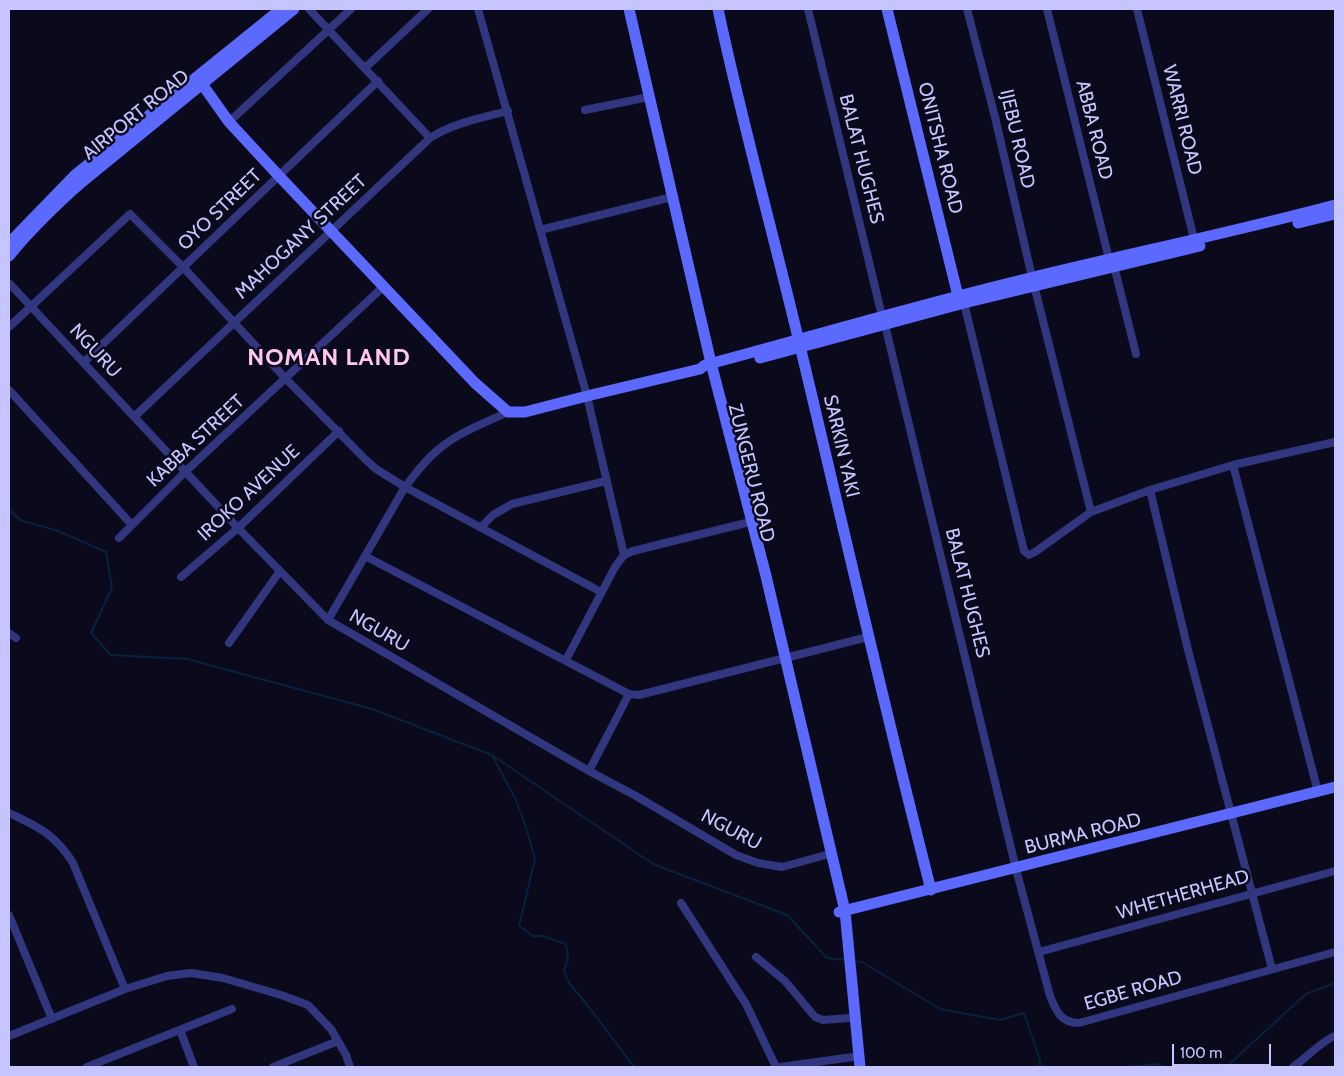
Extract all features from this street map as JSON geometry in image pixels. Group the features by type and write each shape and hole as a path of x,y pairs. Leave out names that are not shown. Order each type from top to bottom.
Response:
{"street":[{"name":"AIRPORT ROAD","path":"9,243 75,174 281,9"},
{"name":"AIRPORT ROAD","path":"9,256 20,242 75,189 294,9"},
{"path":"309,9 430,138"},
{"path":"229,122 351,9"},
{"path":"365,68 428,9"},
{"path":"478,9 587,396 624,556"},
{"name":"ZUNGERU ROAD","path":"623,9 708,368 781,659 826,855 842,912 847,962"},
{"path":"629,9 708,368 755,531 781,659 842,912"},
{"name":"SARKIN YAKI","path":"718,9 758,179 800,343 868,637 931,890"},
{"name":"BALAT HUGHES","path":"808,9 1016,869"},
{"name":"ONITSHA ROAD","path":"887,9 1024,550 1029,555 1035,552 1091,512"},
{"name":"IJEBU ROAD","path":"967,9 996,117 1033,281 1091,512"},
{"name":"ABBA ROAD","path":"1047,9 1136,354"},
{"name":"WARRI ROAD","path":"1137,9 1194,239"},
{"name":"OYO STREET","path":"84,362 378,81"},
{"path":"202,84 229,122 278,176 475,383 508,412"},
{"path":"585,110 644,98"},
{"name":"MAHOGANY STREET","path":"134,417 430,138 457,125 508,111"},
{"path":"540,230 668,198"},
{"path":"328,620 405,487 419,469 439,449 464,432 508,412 525,412 708,368 961,299 1316,215 1335,205"},
{"path":"9,327 130,214 183,267 286,379 376,469 405,487 601,592"},
{"path":"1112,263 1194,239 1316,215 1335,214"},
{"name":"NGURU","path":"9,283 238,528 328,620 736,855 758,864 770,866 782,866 826,855"},
{"name":"KABBA STREET","path":"119,538 186,471 384,286"},
{"path":"9,390 132,525"},
{"name":"IROKO AVENUE","path":"182,577 238,528 339,431"},
{"path":"1091,512 1150,490 1233,465 1335,442"},
{"path":"1233,465 1318,792"},
{"path":"481,527 493,515 512,504 606,481"},
{"path":"1150,490 1188,650 1272,969"},
{"path":"566,660 601,592 624,556 634,551 746,523"},
{"path":"365,556 629,694 639,694 868,637"},
{"path":"230,643 280,571"},
{"path":"9,633 16,638"},
{"path":"589,771 629,694"},
{"name":"BURMA ROAD","path":"842,912 1335,787"},
{"path":"9,813 42,829 59,843 66,852 73,863 125,989"},
{"name":"EGBE ROAD","path":"1016,869 1055,1008 1064,1019 1071,1023 1079,1023 1335,952"},
{"name":"WHETHERHEAD","path":"1039,952 1335,871"},
{"path":"681,903 746,1004 776,1067"},
{"path":"9,915 52,1019"},
{"path":"756,957 785,982 815,1017 823,1020 850,1018"},
{"path":"780,1067 854,1062 847,962"},
{"path":"847,962 860,1067"},
{"path":"9,1036 125,989 167,976 191,973 223,978 281,995 308,1006 326,1022 338,1041 350,1067"},
{"path":"87,1067 232,1009"},
{"path":"180,1030 194,1067"},
{"path":"1293,1067 1324,1042 1335,1036"},
{"path":"273,1067 338,1041"}],"waterway":[{"path":"9,509 20,520 58,531 106,552 112,588 91,633 111,655 187,659 372,709 492,755 653,864 787,915 827,958 846,960"},
{"path":"493,757 515,798 535,859 519,926 533,936 543,936 566,944 568,958 564,971 569,983 634,1067"},
{"path":"853,961 862,962 940,1009 1000,1020 1024,1013 1040,1060 1040,1067"},
{"path":"1226,1067 1306,994 1335,983"},
{"path":"1127,1067 1157,1064 1163,1067"}],"district":[{"name":"NOMAN LAND","path":"329,358"}]}
